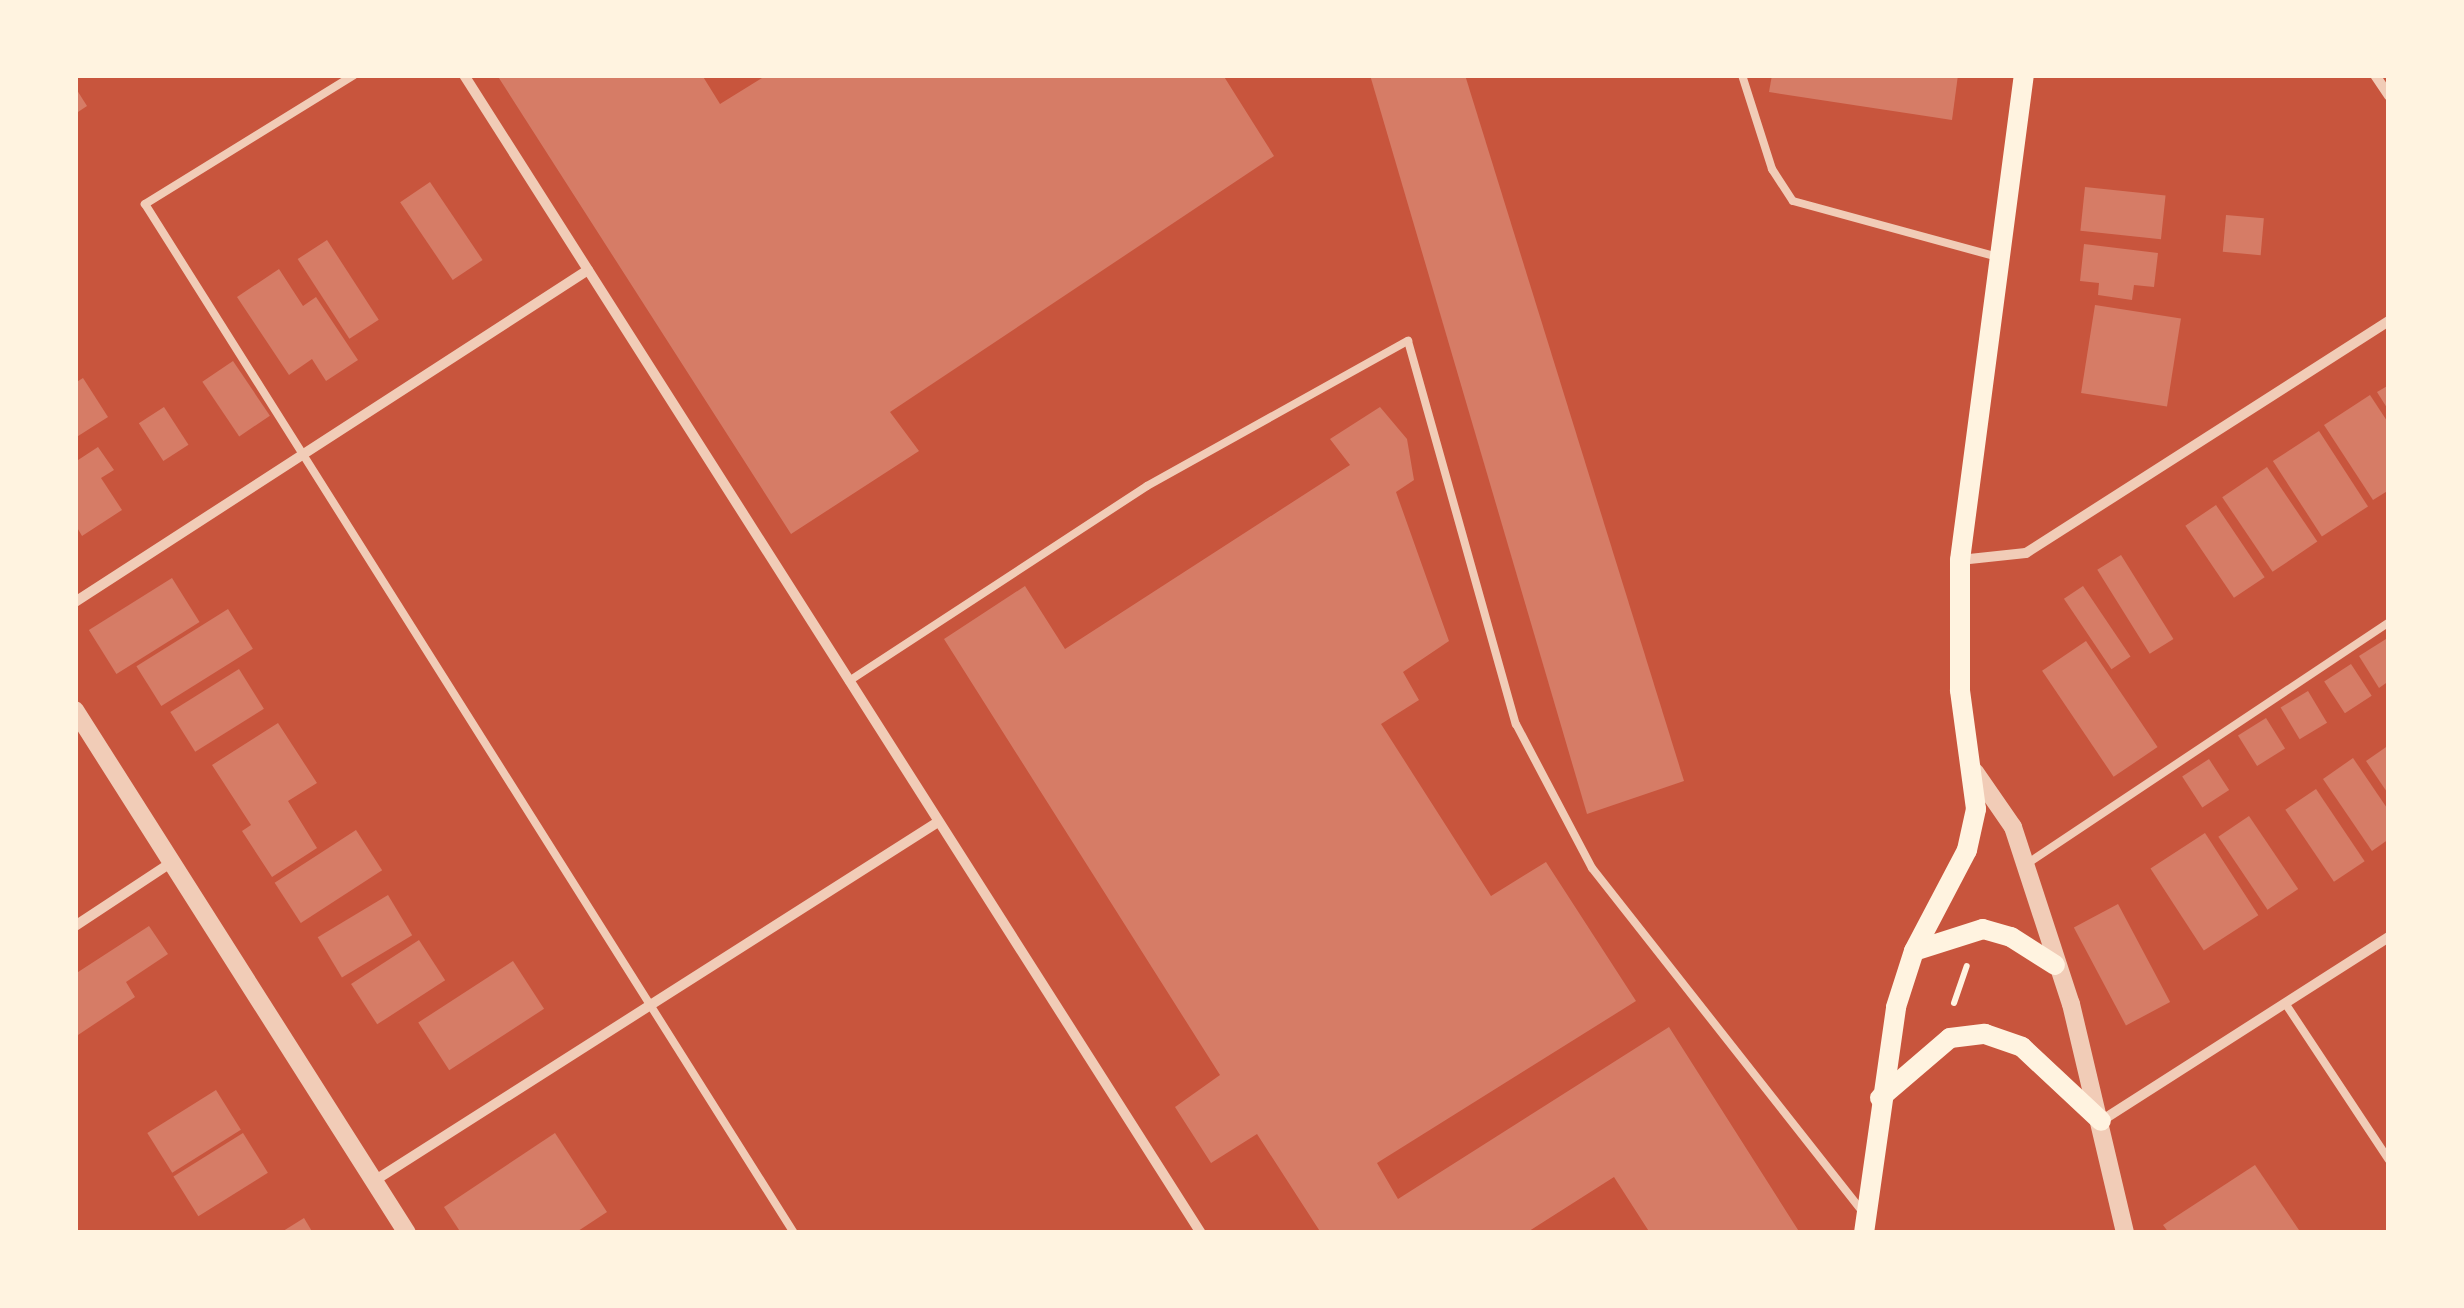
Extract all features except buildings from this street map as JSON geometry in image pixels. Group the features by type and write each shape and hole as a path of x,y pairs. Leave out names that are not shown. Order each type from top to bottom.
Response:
{"main road":[{"path":"1864,1225 1880,1098 1914,951 1966,850 1976,772 1960,690 1960,560 2024,75"},
{"path":"1914,951 1983,930 2011,937 2055,965"},
{"path":"1880,1098 1950,1038 1985,1034 2022,1047 2100,1120"}],"street":[{"path":"464,75 1201,1233"},
{"path":"2375,75 2389,96"},
{"path":"75,602 588,270"},
{"path":"1960,560 2026,554 2389,321"},
{"path":"75,710 407,1233"},
{"path":"1976,772 2001,804 2025,865 2100,1120 2125,1233"},
{"path":"374,1181 938,822"},
{"path":"75,926 172,862"},
{"path":"2100,1120 2389,937"}],"lane":[{"path":"354,75 145,204 794,1233"},
{"path":"1742,75 1772,169 1793,201 1998,257"},
{"path":"849,680 1147,486 1408,341 1516,724 1592,868 1864,1225"},
{"path":"2025,865 2389,622"},
{"path":"2286,1003 2389,1160"}],"path":[{"path":"1954,1003 1974,949"}]}
